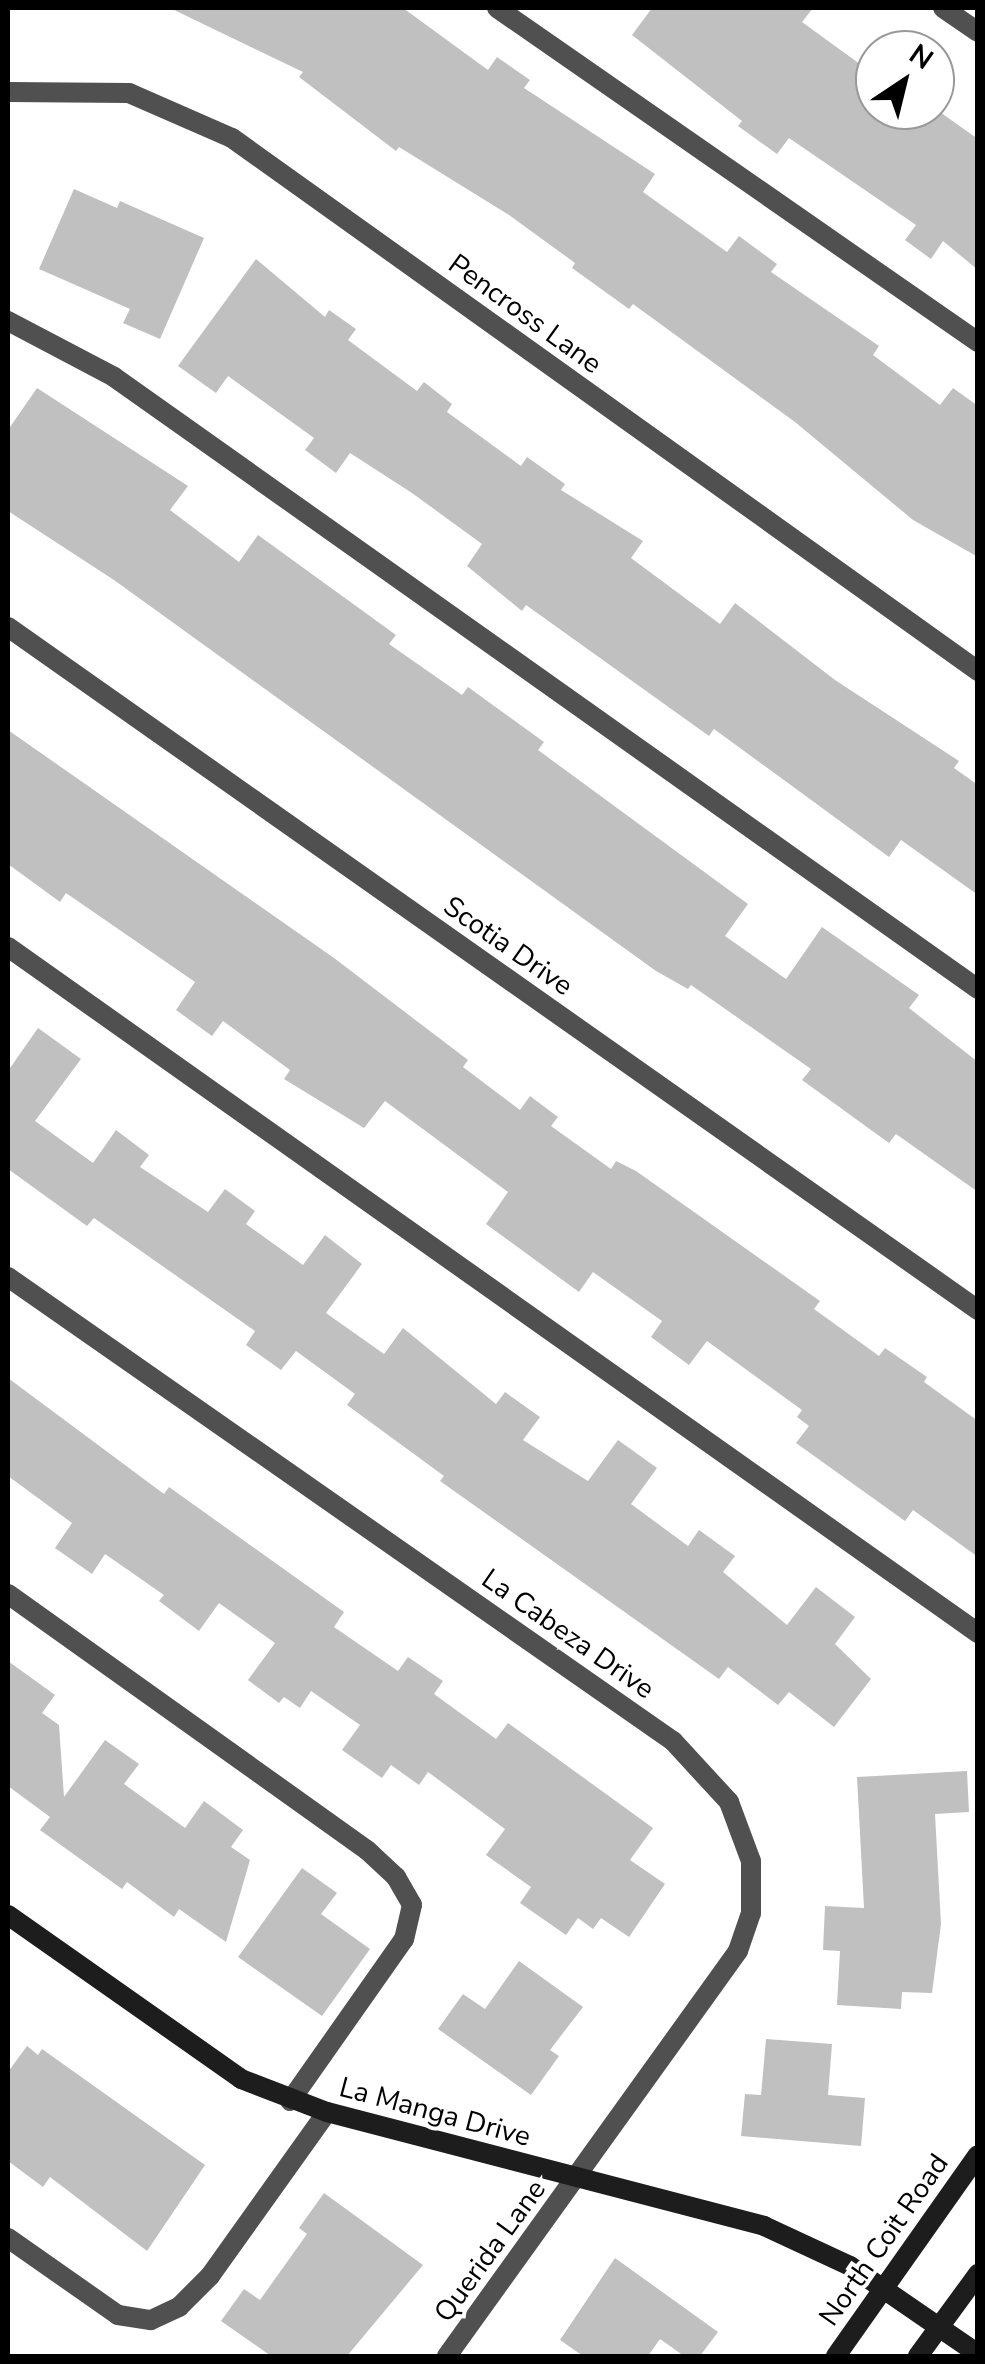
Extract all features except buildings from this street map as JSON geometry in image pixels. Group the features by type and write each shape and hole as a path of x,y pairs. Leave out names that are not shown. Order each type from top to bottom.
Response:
{"street":[{"path":"496,8 978,342"},
{"path":"942,8 978,32"},
{"name":"Pencross Lane","path":"8,92 129,93 182,111 232,138 978,671"},
{"path":"8,322 114,377 978,989"},
{"name":"Scotia Drive","path":"8,626 978,1310"},
{"path":"8,947 978,1634"},
{"name":"La Cabeza Drive","path":"8,1278 673,1741 729,1802 752,1860 752,1913 738,1950 577,2177"},
{"path":"8,1594 367,1850 396,1877 412,1905 404,1939 290,2101"},
{"name":"La Manga Drive","path":"8,1915 241,2079 290,2101 328,2112 764,2226 824,2252 978,2354"},
{"path":"8,2238 118,2315 151,2320 178,2307 210,2276 328,2112"},
{"name":"North Coit Road","path":"836,2356 978,2154"},
{"name":"Querida Lane","path":"447,2356 577,2177"},
{"path":"918,2356 978,2274"}]}
